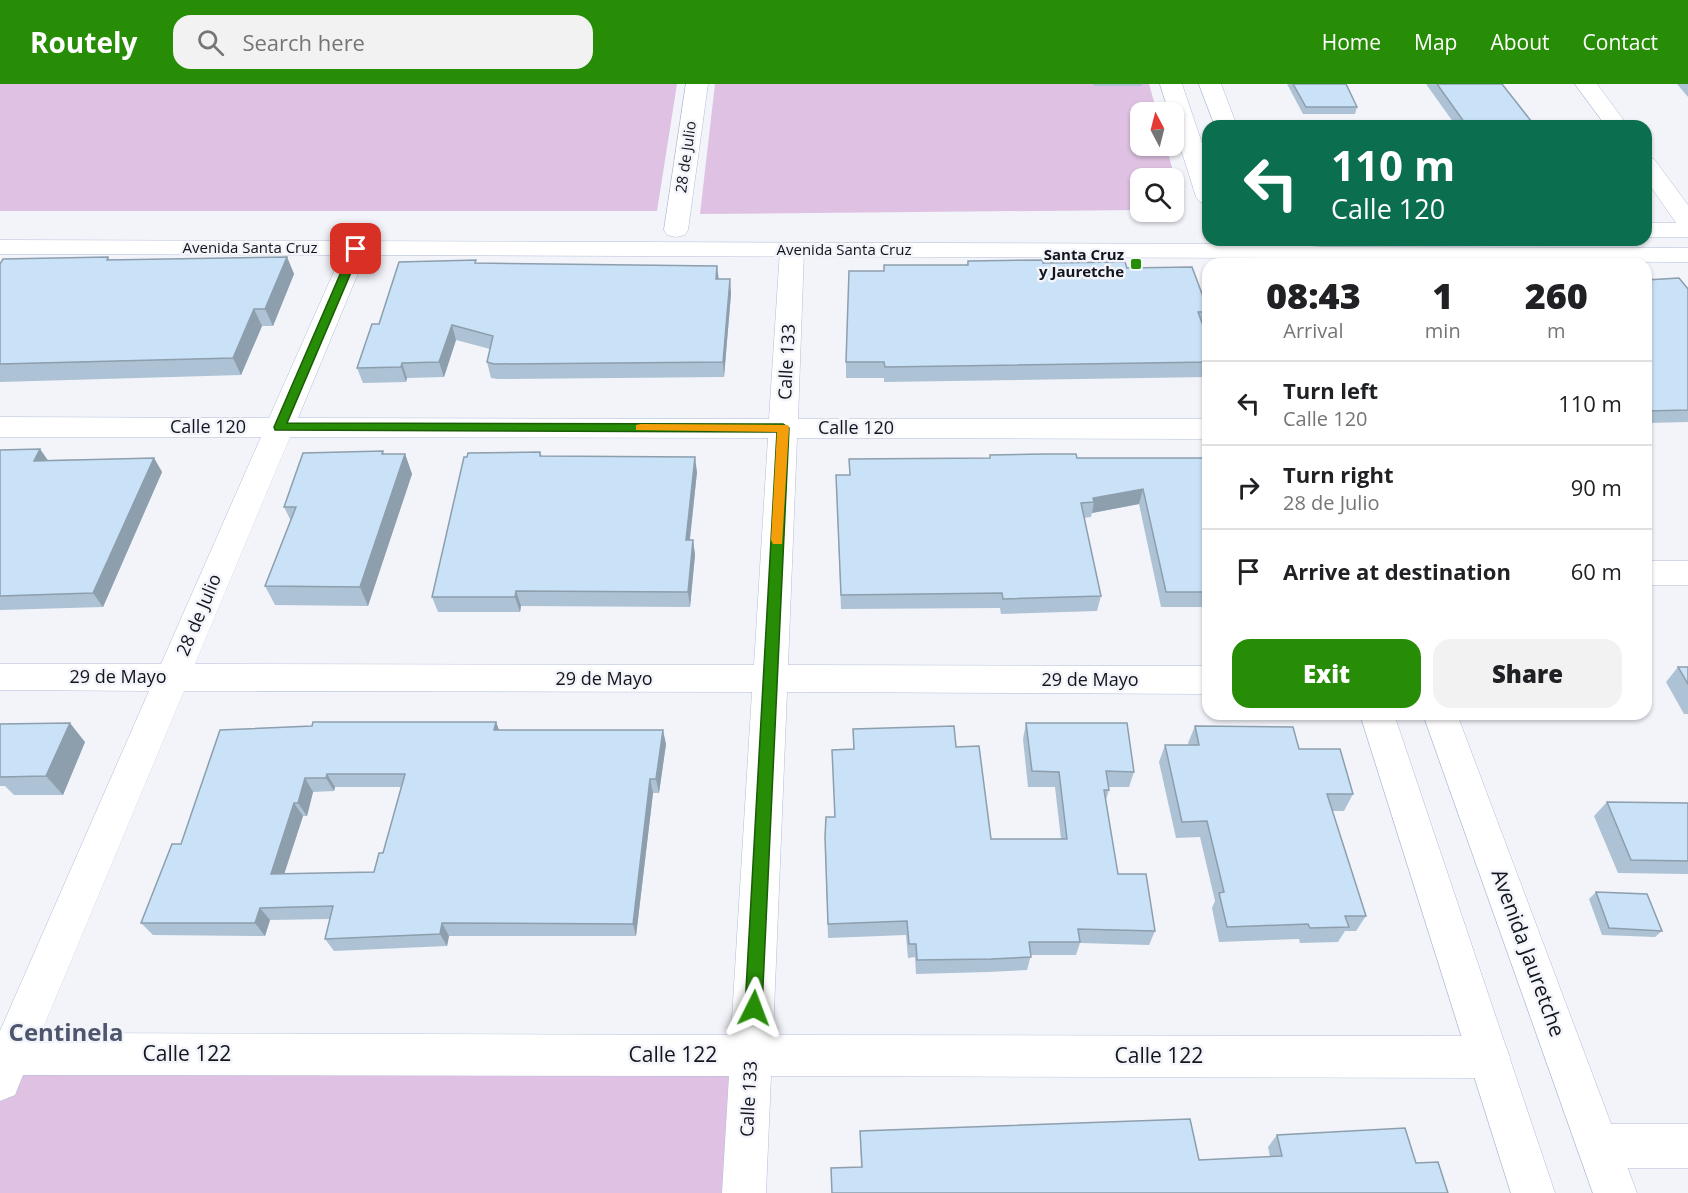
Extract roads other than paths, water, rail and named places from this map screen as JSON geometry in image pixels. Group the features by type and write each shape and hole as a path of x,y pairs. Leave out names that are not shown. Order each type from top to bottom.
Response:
{"street":[{"name":"28 de Julio","path":"676,230 697,84"},
{"path":"1171,84 1202,179"},
{"path":"1210,84 1224,120"},
{"path":"1586,84 1613,120"},
{"path":"1652,173 1688,222"},
{"name":"Avenida Santa Cruz","path":"0,227 1202,230"},
{"path":"1652,230 1688,230"},
{"name":"Avenida Santa Cruz","path":"0,247 1688,255"},
{"name":"28 de Julio","path":"4,1063 356,249"},
{"name":"Calle 133","path":"744,1193 792,250"},
{"name":"Calle 120","path":"0,427 1202,429"},
{"path":"1652,573 1688,573"},
{"name":"29 de Mayo","path":"0,677 1202,680"},
{"path":"1379,720 1533,1193"},
{"name":"Avenida Jauretche","path":"1442,720 1615,1193"},
{"name":"Calle 122","path":"4,1063 751,1055 1489,1057"},
{"path":"1598,1146 1688,1146"}],"place":[{"name":"Santa Cruz y Jauretche","path":"1136,264"}],"district":[{"name":"Centinela","path":"66,1033"}]}
